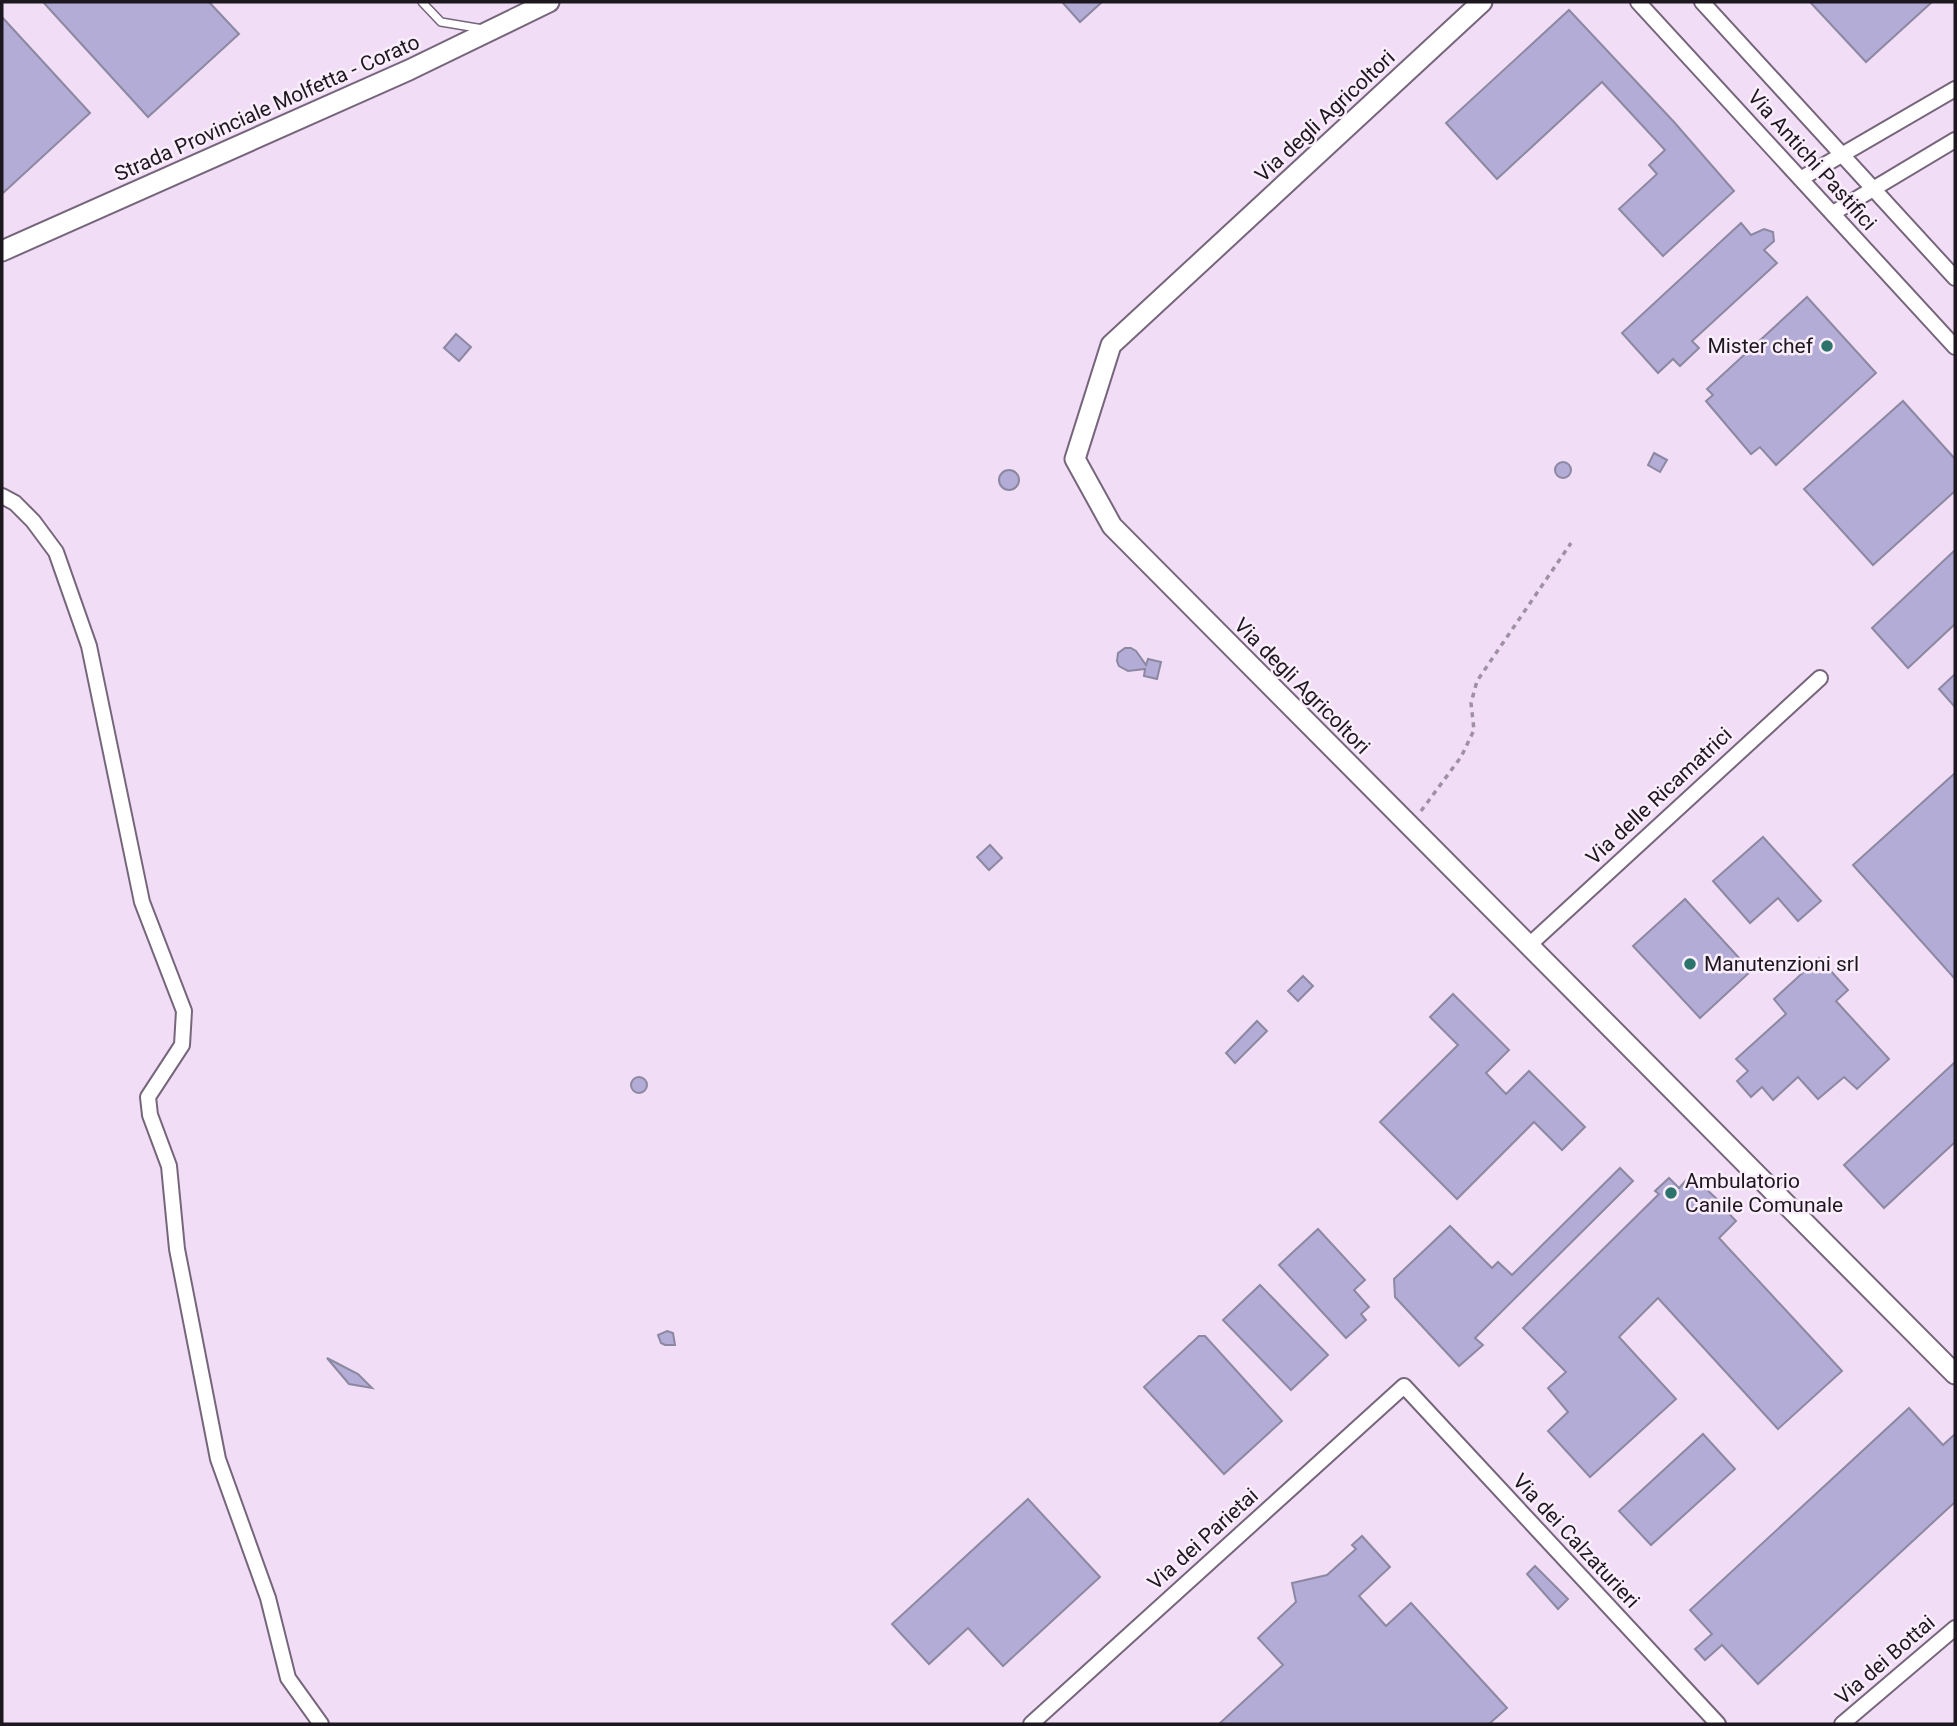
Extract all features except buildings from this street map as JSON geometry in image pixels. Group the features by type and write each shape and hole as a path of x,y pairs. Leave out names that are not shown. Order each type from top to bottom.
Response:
{"street":[{"name":"Strada Provinciale Molfetta - Corato","path":"2,251 409,70 549,2"},
{"name":"Via degli Agricoltori","path":"1482,2 1111,345 1075,459 1112,526 1955,1374"},
{"name":"Via Antichi Pastifici","path":"1638,2 1955,346"},
{"name":"Via Antichi Pastifici","path":"1702,2 1955,278"},
{"path":"1802,178 1955,89"},
{"path":"1833,213 1955,140"},
{"path":"2,496 15,503 33,521 56,552 89,646 142,902 184,1011 182,1045 148,1097 149,1115 169,1166 177,1249 218,1459 268,1598 288,1678 321,1724"},
{"name":"Via delle Ricamatrici","path":"1528,946 1820,678"},
{"name":"Via dei Parietai","path":"1040,1721 1404,1386"},
{"name":"Via dei Calzaturieri","path":"1404,1386 1718,1724"},
{"name":"Via dei Bottai","path":"1842,1724 1955,1628"}],"lane":[{"path":"422,2 441,22 491,30"}],"path":[{"path":"1409,826 1461,757 1474,730 1471,703 1477,681 1571,543"}],"place":[{"name":"Mister chef","path":"1827,346"},
{"name":"Manutenzioni srl","path":"1690,964"},
{"name":"Ambulatorio Canile Comunale","path":"1671,1193"}]}
